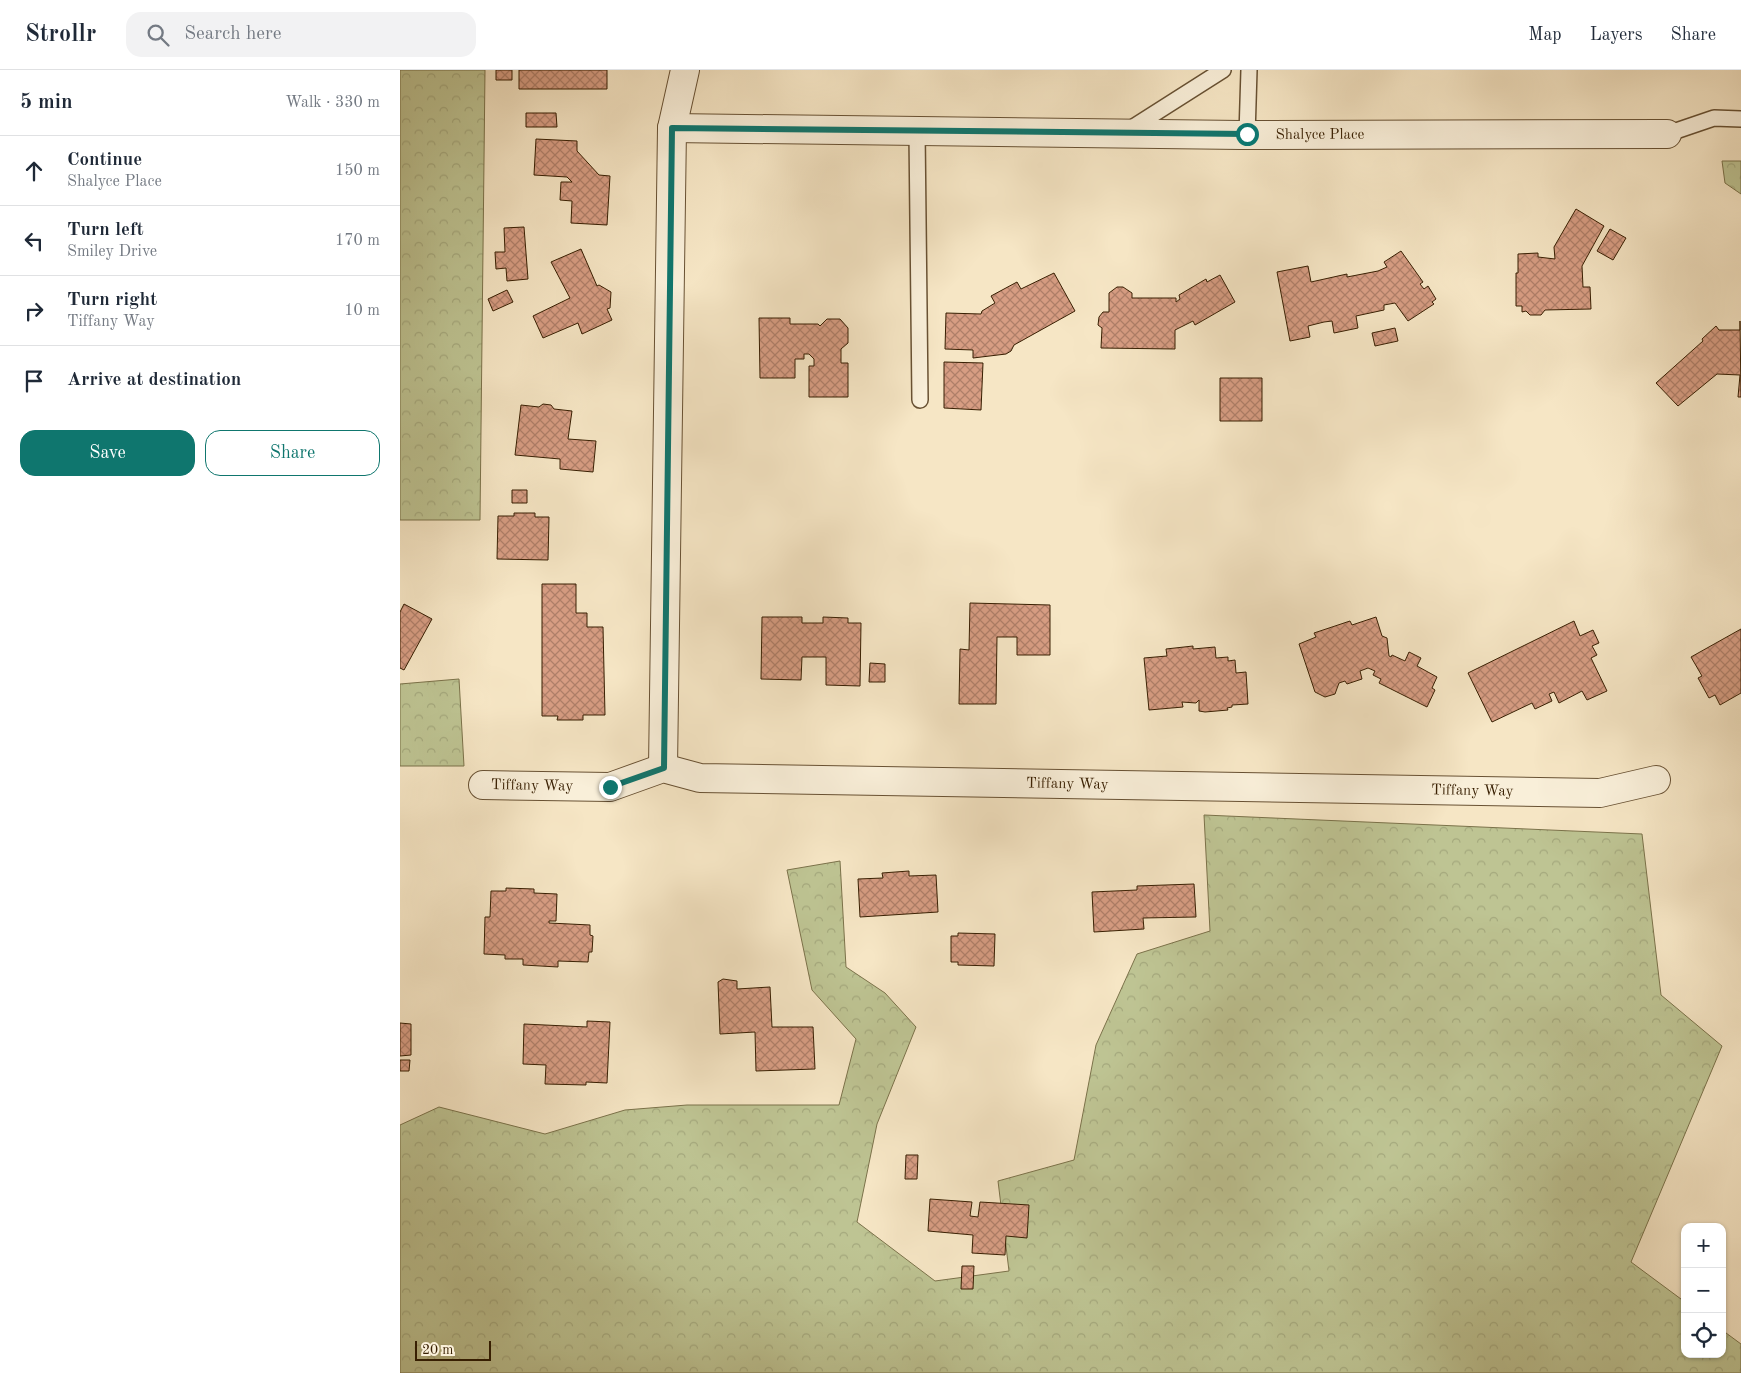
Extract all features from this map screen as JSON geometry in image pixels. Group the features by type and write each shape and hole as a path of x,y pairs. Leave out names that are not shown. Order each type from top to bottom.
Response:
{"street":[{"path":"664,768 672,128 685,70"},
{"name":"Shalyce Place","path":"672,128 1247,134 1667,134"},
{"name":"Tiffany Way","path":"483,785 610,787 664,768 700,778 1600,793 1656,780"}],"lane":[{"path":"1124,133 1223,70"},
{"path":"1247,134 1249,70"},
{"path":"1667,134 1714,118 1741,119"},
{"path":"917,131 920,400"}],"green space":[{"path":"400,70 485,70 480,520 400,520"},
{"path":"1722,161 1741,161 1741,194 1725,183"},
{"path":"459,679 464,766 400,766 400,684"},
{"path":"1204,815 1642,834 1661,995 1722,1046 1631,1262 1681,1299 1681,1358 1726,1358 1726,1333 1741,1344 1741,1373 400,1373 400,1125 439,1107 545,1134 625,1110 687,1105 839,1105 856,1039 812,990 787,870 840,861 846,967 885,993 916,1027 877,1124 857,1222 935,1281 1009,1271 998,1181 1074,1160 1096,1045 1137,954 1210,931"}],"building":[{"path":"496,70 512,70 512,80 496,80"},
{"path":"519,70 607,70 607,89 519,89"},
{"path":"526,113 556,113 557,127 526,127"},
{"path":"536,139 577,141 577,151 599,175 610,176 607,225 571,223 572,201 560,200 561,182 572,182 567,177 534,175"},
{"path":"1576,209 1604,226 1582,266 1583,287 1590,287 1591,309 1545,310 1541,315 1530,315 1526,311 1522,312 1522,306 1516,306 1518,254 1538,253 1538,257 1555,259 1554,247"},
{"path":"524,227 528,279 507,281 506,268 496,269 495,252 505,252 504,228"},
{"path":"1610,229 1626,238 1613,260 1597,251"},
{"path":"581,249 597,286 599,285 611,292 610,308 607,309 612,320 582,334 578,323 543,338 533,316 570,298 551,262"},
{"path":"1401,251 1423,282 1420,284 1424,289 1428,286 1436,299 1432,302 1434,304 1408,321 1395,303 1384,305 1384,310 1356,316 1358,328 1334,333 1332,321 1324,322 1308,326 1310,337 1290,341 1277,272 1308,266 1311,282 1347,274 1347,277 1378,271 1387,267 1384,262"},
{"path":"1054,273 1075,311 1014,345 1011,351 1006,354 973,358 973,350 945,349 946,313 981,314 982,311 995,303 991,296 1017,282 1021,289"},
{"path":"1220,275 1235,302 1195,325 1193,321 1175,330 1175,349 1101,348 1102,328 1098,325 1099,317 1103,312 1109,312 1109,293 1117,287 1123,287 1132,293 1132,298 1176,298 1176,302 1180,299 1179,295 1206,279 1207,282"},
{"path":"507,290 513,302 493,311 488,299"},
{"path":"759,318 790,318 790,324 818,324 820,326 827,319 840,319 848,328 848,343 841,349 841,363 848,363 848,397 809,397 809,366 814,366 814,359 809,354 804,354 804,359 795,359 795,378 760,378"},
{"path":"1740,321 1741,397 1738,397 1740,375 1717,374 1678,406 1656,383 1703,341 1702,339 1716,326 1719,330 1740,330"},
{"path":"1395,328 1398,341 1375,346 1372,333"},
{"path":"944,362 983,363 981,410 944,408"},
{"path":"1220,378 1262,378 1262,421 1220,421"},
{"path":"543,404 551,405 554,409 572,411 568,439 596,441 593,472 560,469 560,459 515,455 521,405 539,407"},
{"path":"512,490 527,490 527,503 512,503"},
{"path":"514,513 535,513 535,517 549,517 548,560 497,559 498,516 514,516"},
{"path":"542,584 576,584 576,613 587,613 587,627 603,627 605,715 583,715 583,720 557,720 558,716 542,716"},
{"path":"970,603 1050,605 1050,655 1017,655 1017,637 997,637 996,704 959,704 960,649 969,650"},
{"path":"404,604 432,619 404,670 400,668 400,612"},
{"path":"762,617 802,617 802,623 823,623 823,617 848,618 848,623 861,623 860,686 826,685 826,657 802,657 801,680 761,679"},
{"path":"1376,617 1382,636 1387,638 1389,656 1391,657 1392,655 1405,661 1409,652 1421,658 1417,666 1437,677 1432,688 1435,690 1427,707 1379,683 1381,679 1373,675 1375,671 1368,668 1360,671 1362,679 1347,684 1345,681 1339,683 1335,694 1325,697 1315,692 1299,644 1316,637 1314,633 1350,621 1352,625"},
{"path":"1574,621 1580,636 1593,630 1599,643 1592,646 1597,655 1591,658 1607,691 1587,700 1582,691 1559,703 1554,692 1549,694 1552,701 1535,709 1532,703 1492,722 1468,673"},
{"path":"1741,629 1741,693 1720,705 1715,695 1709,698 1698,678 1702,676 1691,657"},
{"path":"1193,646 1193,649 1215,647 1216,658 1228,657 1228,661 1235,660 1236,673 1246,672 1248,704 1232,705 1232,707 1227,708 1228,710 1205,712 1199,711 1199,700 1196,703 1182,702 1183,707 1149,710 1144,658 1167,656 1166,649"},
{"path":"870,663 885,664 885,682 869,682"},
{"path":"909,871 909,876 936,875 938,912 860,917 858,879 883,878 882,873"},
{"path":"1194,884 1196,917 1143,918 1144,929 1094,932 1092,892 1137,890 1137,886"},
{"path":"506,888 534,889 534,893 557,894 556,921 549,921 549,923 590,925 590,935 593,936 592,952 589,952 588,962 558,961 558,967 523,965 523,959 505,959 505,955 484,954 485,917 490,917 491,891 506,891"},
{"path":"958,933 995,934 994,966 958,965 958,962 951,962 951,936 958,936"},
{"path":"723,979 737,981 737,989 770,987 772,1027 813,1027 815,1069 756,1071 755,1032 720,1034 718,982"},
{"path":"587,1021 610,1022 607,1083 586,1082 586,1085 545,1084 546,1065 523,1064 524,1024 587,1027"},
{"path":"400,1023 411,1024 411,1055 400,1056"},
{"path":"400,1060 410,1060 409,1071 400,1071"},
{"path":"906,1155 918,1155 917,1179 905,1179"},
{"path":"930,1199 972,1202 970,1216 978,1217 980,1202 1029,1205 1027,1238 1006,1236 1005,1255 972,1253 973,1235 928,1231"},
{"path":"962,1266 974,1266 973,1289 961,1289"}],"route":[{"path":"610,787 664,768 672,128 1247,134"}]}
